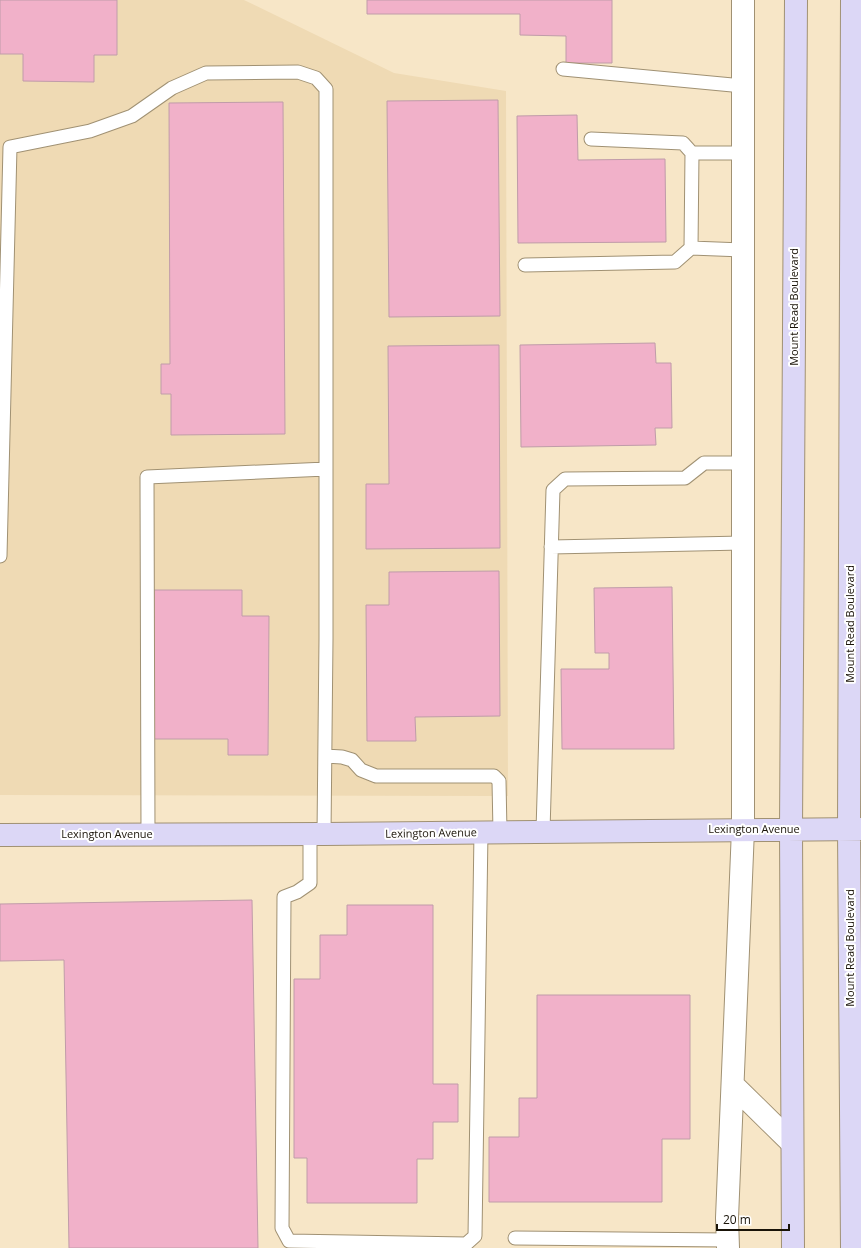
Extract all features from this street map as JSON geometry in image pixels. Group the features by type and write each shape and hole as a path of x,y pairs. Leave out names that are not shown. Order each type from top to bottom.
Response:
{"main road":[{"name":"Mount Read Boulevard","path":"793,1248 791,829 796,0"},
{"name":"Mount Read Boulevard","path":"852,0 855,829 852,1248"},
{"name":"Lexington Avenue","path":"0,835 317,834 855,829"}],"street":[{"path":"728,1244 727,1218 734,1086 743,829 743,0"},
{"path":"734,1086 792,1143"}],"lane":[{"path":"563,70 743,86"},
{"path":"0,556 10,147 90,131 132,116 172,88 206,73 298,72 316,78 326,89 325,756 317,834 310,883 297,892 284,897 282,1228 289,1241 466,1244 475,1236 490,832 499,781 494,776 376,776 361,770 352,760 342,757 325,756"},
{"path":"591,139 683,143 692,153 691,248"},
{"path":"692,153 743,153"},
{"path":"525,265 675,262 691,248 743,250"},
{"path":"543,831 553,490 565,479 685,478 704,463 743,463"},
{"path":"148,834 147,477 326,469"},
{"path":"551,547 743,543"},
{"path":"515,1238 728,1244"}],"shaded area":[{"path":"0,0 244,0 394,73 506,91 508,796 0,795"}],"building":[{"path":"0,0 117,0 117,55 94,55 94,82 23,81 23,54 0,54"},
{"path":"367,0 612,0 612,63 566,63 566,36 520,35 520,14 367,14"},
{"path":"498,100 500,316 389,317 387,101"},
{"path":"283,102 285,434 171,435 171,394 161,394 161,364 170,364 169,103"},
{"path":"577,115 578,160 665,159 666,242 518,243 517,116"},
{"path":"655,343 656,363 671,363 672,428 655,428 656,445 521,447 520,345"},
{"path":"499,345 500,548 366,549 366,484 389,484 388,346"},
{"path":"499,571 500,716 415,717 416,741 367,741 366,605 389,605 389,572"},
{"path":"672,587 674,749 562,749 561,669 609,669 609,653 595,653 594,588"},
{"path":"154,590 242,590 242,616 269,616 268,755 228,755 228,739 153,739"},
{"path":"252,900 258,1248 69,1248 64,960 0,961 0,904"},
{"path":"347,905 433,905 433,1084 458,1084 458,1122 433,1122 433,1159 417,1159 417,1203 307,1203 307,1158 294,1158 294,979 320,979 320,935 347,935"},
{"path":"537,995 690,995 690,1139 662,1139 662,1202 489,1202 489,1137 519,1137 519,1098 537,1098"}]}
